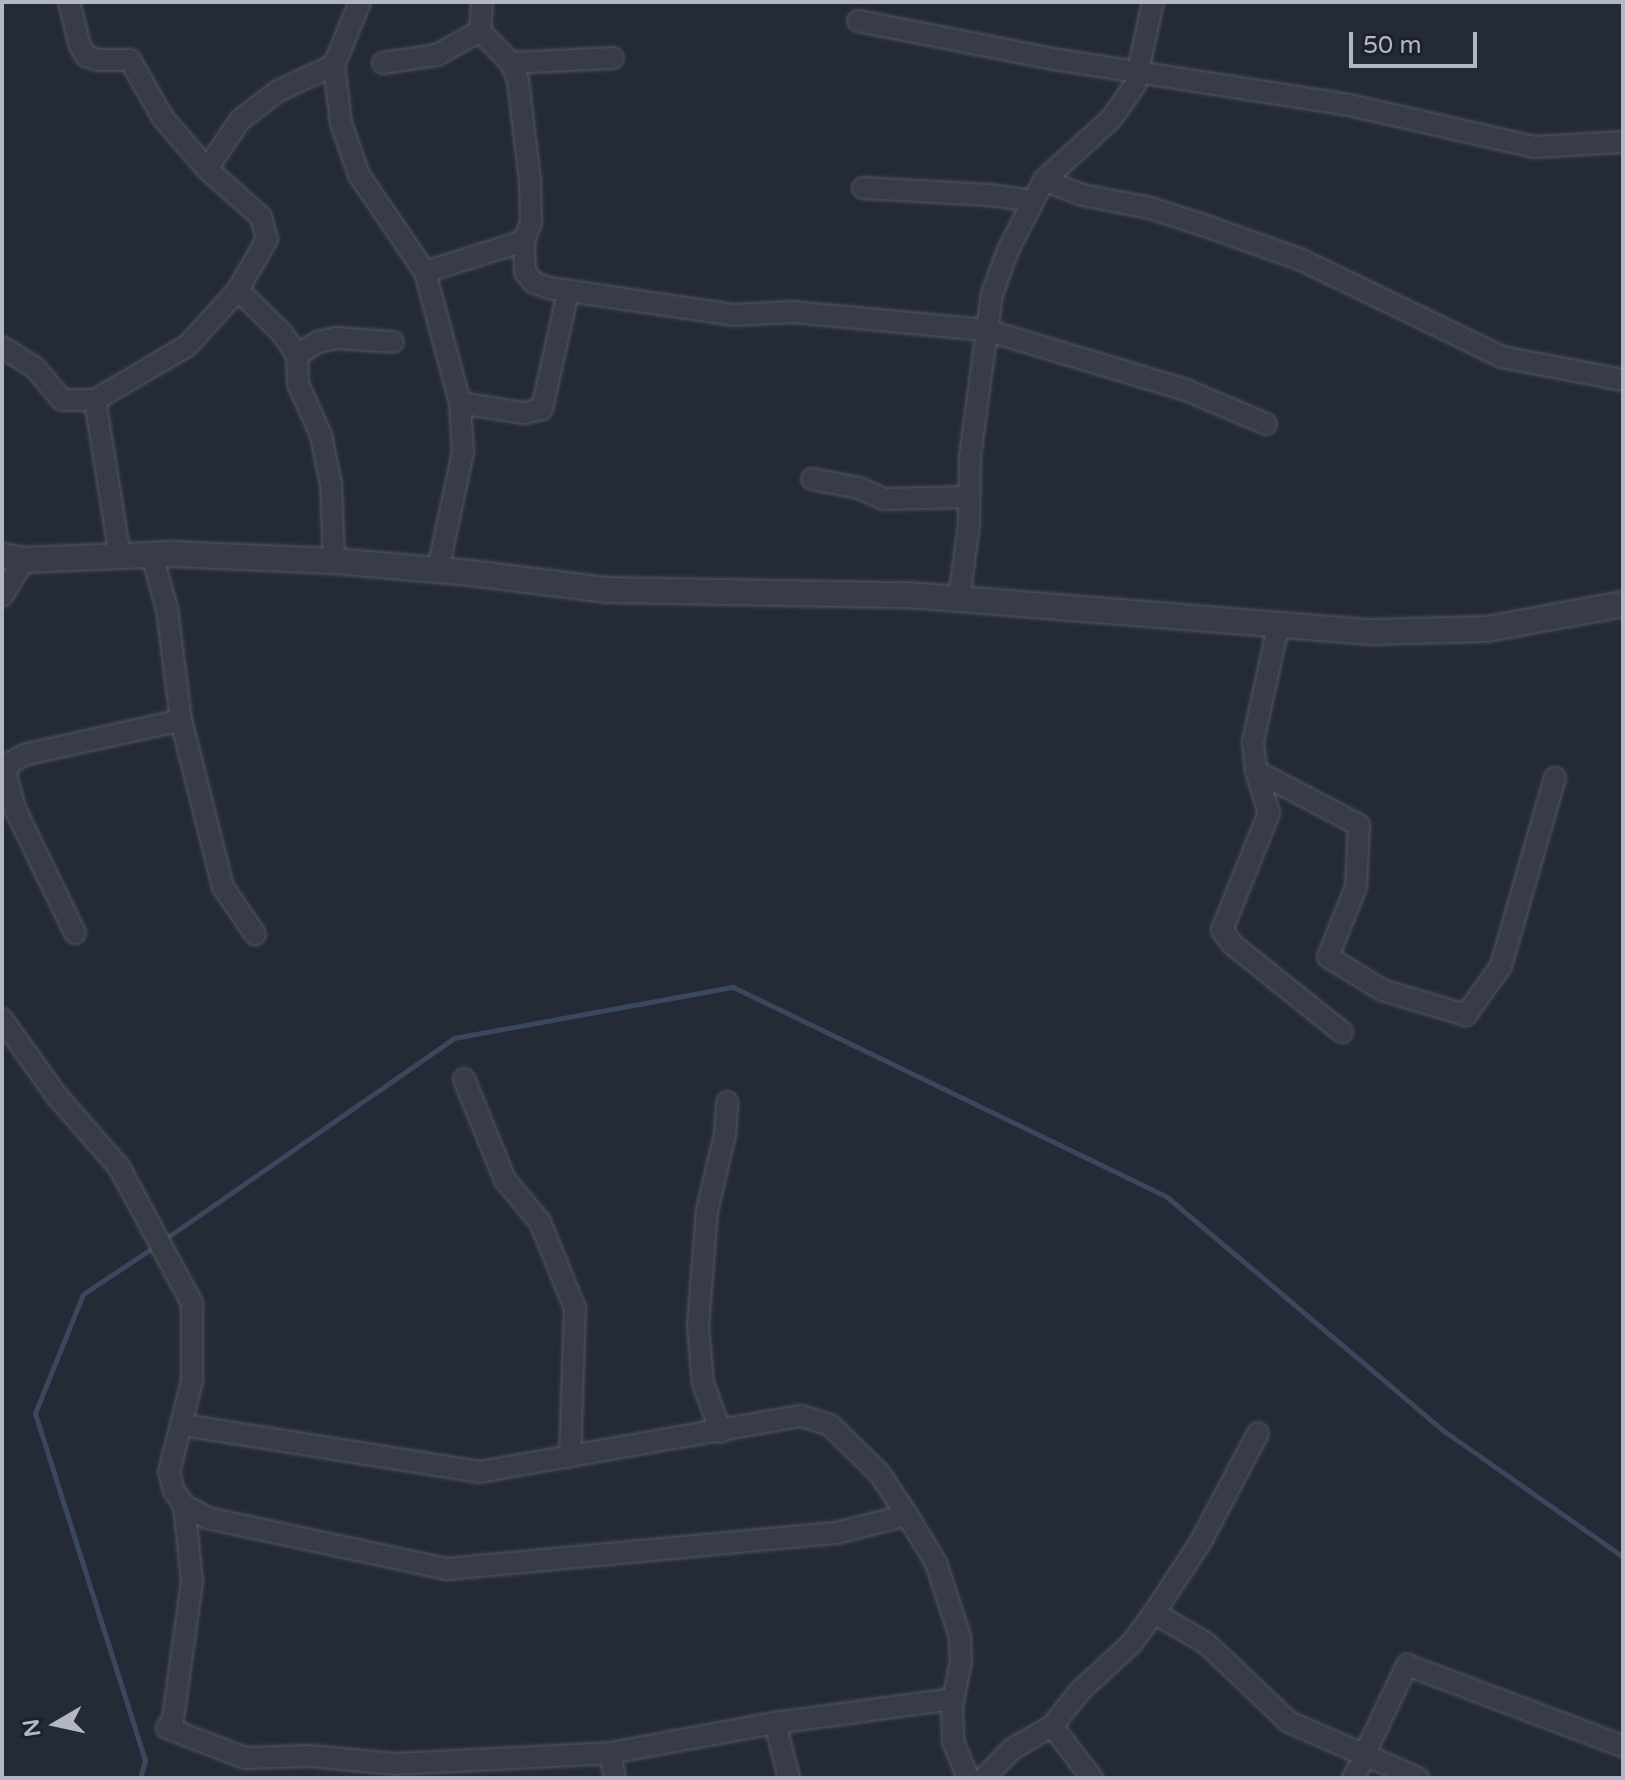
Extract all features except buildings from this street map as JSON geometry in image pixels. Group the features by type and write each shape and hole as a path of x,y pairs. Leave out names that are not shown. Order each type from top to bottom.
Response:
{"street":[{"path":"2,346 35,368 62,400 95,400 187,346 238,290 267,239 261,217 207,169 163,118 130,60 98,60 86,56 80,46 69,2"},
{"path":"360,2 334,65 341,123 359,175 425,272 460,403 463,452 438,570"},
{"path":"482,2 480,31 511,63 518,80 530,181 531,222 524,241 525,272 533,282 568,292 733,315 792,312 986,330 1186,390 1266,424"},
{"path":"959,599 970,456 986,330 997,279 1031,201 1044,180 1111,119 1135,85 1153,2"},
{"path":"858,21 1059,60 1349,105 1534,147 1623,142"},
{"path":"383,63 437,55 480,31"},
{"path":"511,63 613,58"},
{"path":"207,169 240,120 278,91 334,65"},
{"path":"1044,180 1082,195 1150,208 1302,260 1502,357 1623,380"},
{"path":"863,188 990,195 1031,201"},
{"path":"425,272 524,241"},
{"path":"238,290 282,333 297,355 298,384 321,435 331,485 334,561"},
{"path":"460,403 524,413 542,409 568,292"},
{"path":"297,355 318,342 335,338 393,342"},
{"path":"95,400 120,556"},
{"path":"812,479 859,488 884,499 969,497"},
{"path":"152,555 167,609 181,720 223,887 255,934"},
{"path":"2,596 13,558 152,555 334,561 608,590 909,595 1278,627 1371,632 1487,629 1623,604"},
{"path":"1278,627 1253,742 1256,771 1269,813 1222,930 1232,944 1342,1032"},
{"path":"75,933 15,809 6,775 9,763 27,754 181,720"},
{"path":"1256,771 1359,825 1356,887 1328,957 1382,990 1466,1015 1501,966 1555,778"},
{"path":"2,1019 57,1096 119,1167 192,1303 192,1381 169,1472 174,1491 184,1505 207,1518 447,1569 837,1533 907,1515"},
{"path":"464,1079 505,1180 540,1222 575,1308 570,1457"},
{"path":"721,1432 703,1383 698,1327 707,1211 725,1134 727,1102"},
{"path":"183,1425 479,1472 721,1432 776,1418 801,1416 830,1425 880,1474 936,1563 960,1637 961,1661 953,1699 953,1741 968,1778"},
{"path":"984,1778 1012,1749 1052,1726 1080,1691 1132,1643 1200,1543 1258,1433"},
{"path":"184,1505 192,1581 173,1719 167,1728 245,1758 310,1756 397,1771 610,1753 775,1723 953,1699"},
{"path":"1154,1613 1206,1643 1289,1722 1418,1778"},
{"path":"1353,1778 1407,1665 1623,1746"},
{"path":"775,1723 789,1778"},
{"path":"1052,1726 1092,1778"},
{"path":"610,1753 615,1778"}],"waterway":[{"path":"165,1239 454,1038 733,987 1167,1197 1444,1431 1623,1557"},
{"path":"140,1778 145,1760 35,1413 83,1294 157,1245"}]}
